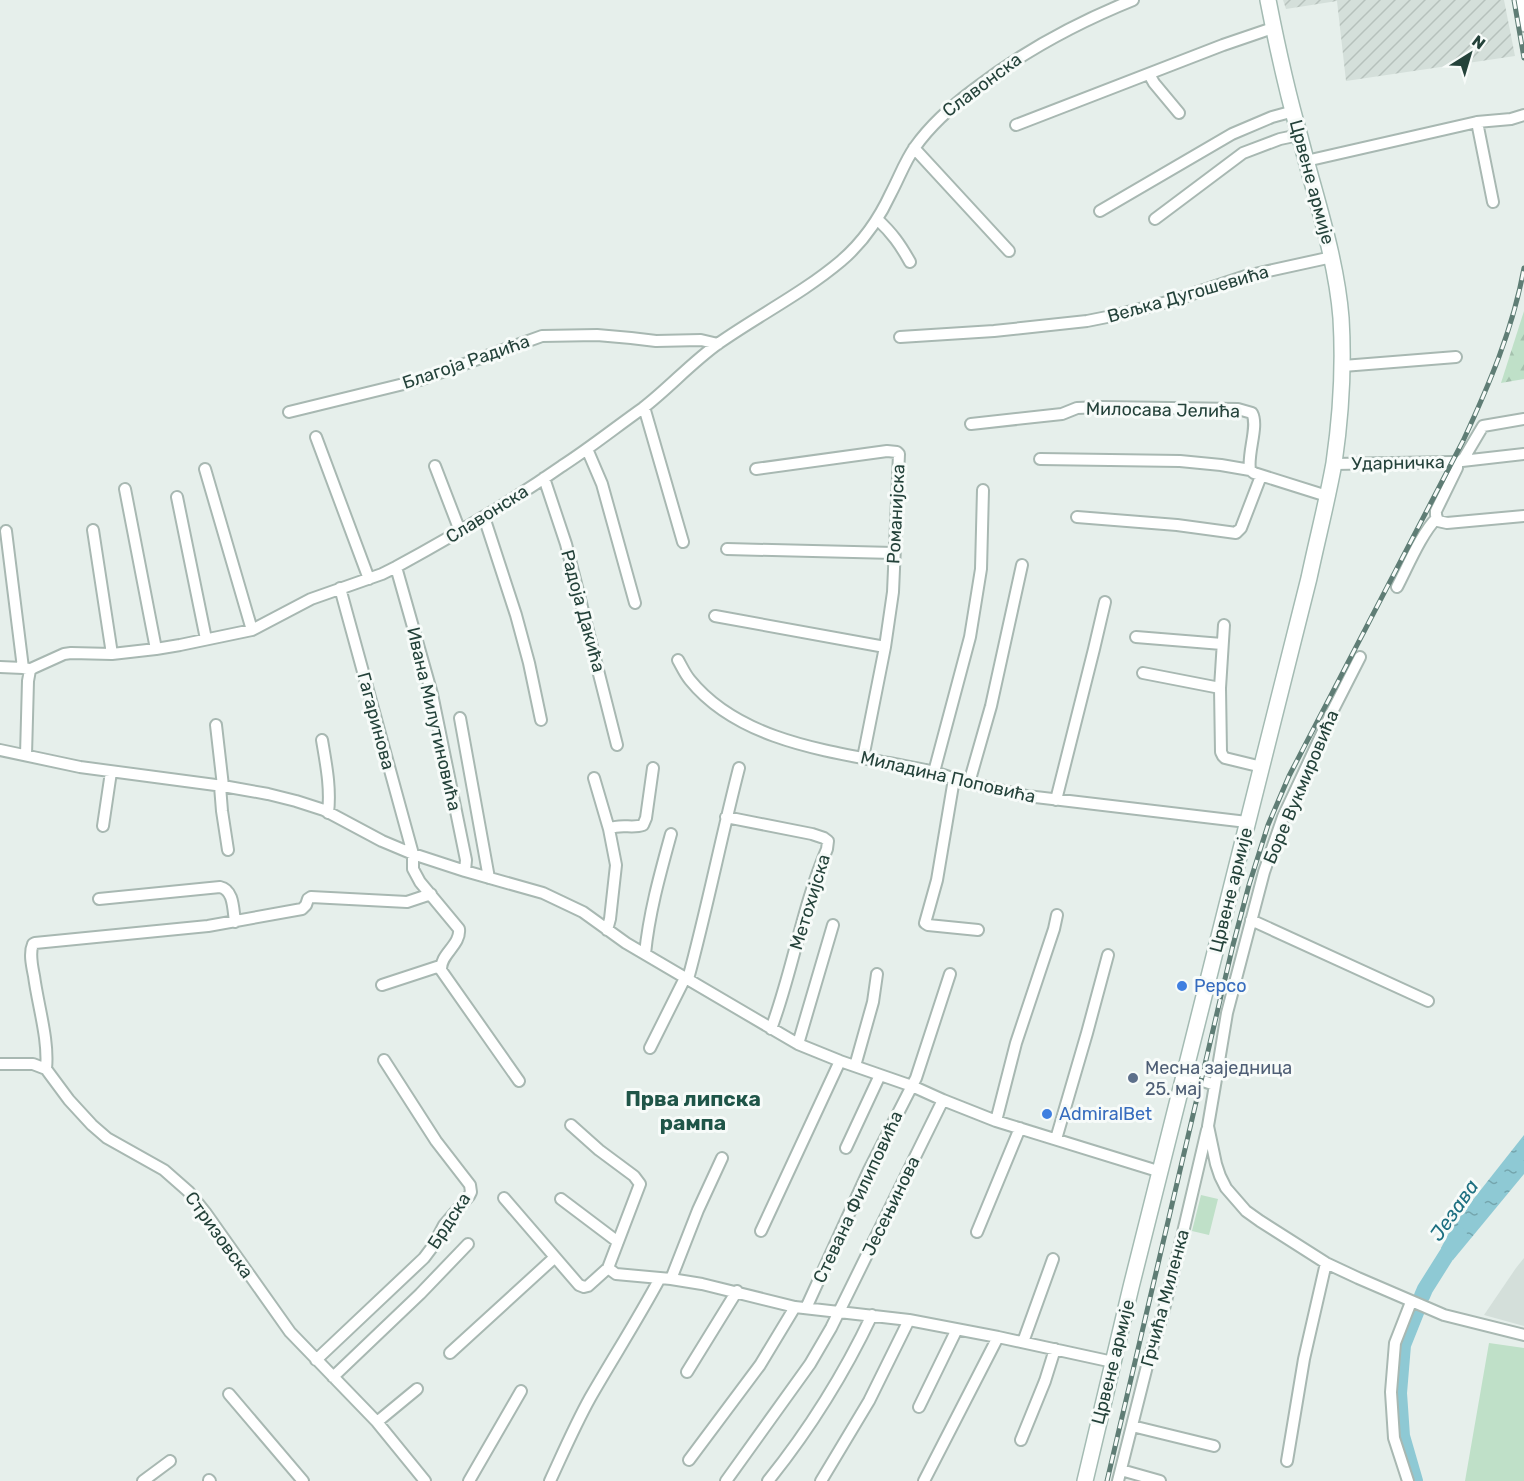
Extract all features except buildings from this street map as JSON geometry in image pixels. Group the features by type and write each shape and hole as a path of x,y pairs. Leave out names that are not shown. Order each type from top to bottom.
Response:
{"main road":[{"name":"Црвене армије","path":"1085,1481 1309,578 1334,464 1343,366 1341,319 1332,257 1299,135 1268,0"}],"street":[{"name":"Славонска","path":"0,667 26,669 71,653 112,654 156,649 252,630 311,599 396,567 484,517 587,449 644,407 718,344 774,309 840,262 877,219 914,148 944,114 1001,69 1052,37 1133,0"},
{"path":"1521,0 1524,26"},
{"path":"1016,125 1273,28"},
{"path":"1149,74 1179,113"},
{"path":"1100,211 1232,134 1272,117 1294,111"},
{"path":"1306,161 1477,122 1511,119 1524,115"},
{"path":"1477,122 1493,202"},
{"path":"1155,219 1243,153 1280,139 1299,135"},
{"path":"914,148 1009,251"},
{"path":"877,219 891,232 910,262"},
{"name":"Вељка Дугошевића","path":"900,337 994,331 1087,321 1171,301 1246,276 1332,257"},
{"name":"Благоја Радића","path":"289,412 420,380 542,336 597,335 656,341 701,340 718,344"},
{"path":"1343,366 1456,357"},
{"path":"644,407 683,542"},
{"name":"Милосава Јелића","path":"971,424 1062,414 1077,408 1238,409 1252,413 1255,420 1250,470"},
{"path":"1460,463 1483,426 1524,419"},
{"path":"316,437 369,579"},
{"path":"587,449 602,484 635,603"},
{"name":"Романијска","path":"756,469 887,451 899,454 893,592 863,758"},
{"path":"1460,463 1524,454"},
{"path":"1040,459 1180,461 1250,470 1261,476 1327,496"},
{"name":"Ударничка","path":"1334,464 1460,463 1437,512 1437,518"},
{"path":"435,466 460,531"},
{"path":"205,469 252,630"},
{"path":"1077,517 1177,525 1236,533 1241,528 1261,476"},
{"name":"Радоја Дакића","path":"544,478 568,555 617,745"},
{"path":"125,489 156,649"},
{"path":"934,772 972,627 981,569 983,490"},
{"path":"177,497 206,639"},
{"path":"1397,587 1432,522 1437,518 1441,522 1448,523 1524,516"},
{"path":"484,517 516,615 541,720"},
{"path":"93,530 112,654"},
{"path":"6,531 28,681 26,755"},
{"path":"727,549 894,553"},
{"path":"969,783 991,706 1022,564"},
{"name":"Ивана Милутиновића","path":"396,567 432,694 466,860 465,872"},
{"name":"Гагаринова","path":"340,588 413,854 413,869 420,882 457,924 460,932 459,938 440,966"},
{"path":"1056,800 1105,602"},
{"path":"715,616 885,646"},
{"path":"1224,625 1220,688 1221,752 1226,758 1262,766"},
{"path":"1136,637 1222,644"},
{"name":"Боре Вукмировића","path":"1215,1085 1227,1013 1264,872 1284,817 1360,657"},
{"name":"Миладина Поповића","path":"678,660 689,679 725,711 774,736 863,758 934,772 1002,791 1056,800 1248,822"},
{"path":"1143,672 1220,688"},
{"path":"460,718 489,878"},
{"path":"216,725 222,811 228,850"},
{"path":"322,740 330,800 328,813"},
{"path":"0,750 80,767 221,786 296,801 328,813 381,841 413,854 465,872 543,894 582,912 645,954 798,1044 912,1086 996,1121 1161,1172"},
{"path":"609,829 615,826 638,827 645,823 653,768"},
{"path":"650,1048 687,978 706,912 739,768"},
{"path":"103,826 111,772"},
{"path":"594,778 609,829 616,865 607,930"},
{"path":"954,779 937,880 925,923 978,930"},
{"name":"Метохијска","path":"726,817 812,834 828,841 809,897 771,1029"},
{"path":"645,954 659,878 671,834"},
{"path":"99,899 220,887 231,895 235,921"},
{"path":"0,1064 33,1064 46,1069 47,1052 33,968 31,950 33,944 139,934 235,921 300,910 311,897 407,902 431,894"},
{"path":"996,1121 1016,1043 1057,915"},
{"path":"1251,920 1428,1000"},
{"path":"798,1044 833,925"},
{"path":"1056,1140 1107,954"},
{"path":"382,985 440,966 519,1081"},
{"path":"855,1066 873,1002 877,974"},
{"name":"Стевана Филиповића","path":"689,1460 800,1307 912,1086 950,974"},
{"name":"Брдска","path":"316,1360 424,1258 434,1246 444,1225 471,1192 470,1185 436,1141 384,1060"},
{"path":"761,1231 840,1061"},
{"name":"Стризовска","path":"46,1069 76,1108 107,1138 164,1170 189,1192 290,1332 376,1422 425,1481"},
{"path":"846,1148 880,1075"},
{"path":"1185,1075 1215,1085"},
{"name":"Грчића Миленка","path":"1160,1481 1120,1475 1148,1362 1163,1314 1208,1126 1215,1085"},
{"name":"Јесењинова","path":"726,1481 810,1364 840,1312 944,1100"},
{"path":"504,1198 575,1281 584,1287 588,1286 608,1268 640,1184 634,1176 599,1150 571,1125"},
{"path":"1208,1126 1220,1176 1226,1188 1246,1211 1260,1221 1326,1263 1411,1302 1444,1315 1524,1335"},
{"path":"977,1232 1020,1128"},
{"path":"550,1481 590,1398 666,1278 722,1158"},
{"path":"561,1199 618,1242"},
{"path":"333,1377 420,1294 468,1244"},
{"path":"450,1353 554,1258"},
{"path":"1023,1342 1053,1259"},
{"path":"1287,1461 1304,1359 1326,1263"},
{"path":"608,1268 616,1274 666,1278 702,1284 800,1307 909,1320 998,1336 1113,1362"},
{"path":"687,1372 736,1292"},
{"path":"1408,1481 1394,1438 1391,1392 1395,1343 1411,1302"},
{"path":"768,1481 817,1413 852,1356 872,1316"},
{"path":"821,1481 869,1401 909,1320"},
{"path":"919,1407 957,1329"},
{"path":"924,1481 998,1336"},
{"path":"1021,1440 1045,1381 1055,1349"},
{"path":"376,1422 417,1389"},
{"path":"469,1481 521,1391"},
{"path":"230,1394 303,1481"},
{"path":"1132,1426 1214,1446"},
{"path":"143,1481 170,1461"}],"shaded area":[{"path":"1283,0 1504,0 1515,56 1346,81 1337,1 1286,9"},
{"path":"1524,1258 1524,1326 1484,1315 1516,1268"}],"green space":[{"path":"1524,311 1524,379 1501,383"},
{"path":"1201,1195 1218,1199 1209,1235 1192,1231"},
{"path":"1489,1343 1524,1348 1524,1481 1465,1481"}],"water":[{"path":"1524,1135 1524,1174 1453,1260 1441,1248 1452,1227"}],"waterway":[{"name":"Језава","path":"1422,1296 1459,1235"},
{"name":"Језава","path":"1415,1481 1402,1436 1399,1393 1403,1345 1417,1310"}],"railway":[{"path":"1514,0 1524,58"},
{"path":"1107,1481 1233,945 1268,825 1289,776 1463,441 1499,356 1524,268"}],"place":[{"name":"Pepco","path":"1182,986"},
{"name":"Месна заједница 25. мај","path":"1133,1078"},
{"name":"AdmiralBet","path":"1047,1114"}],"district":[{"name":"Прва липска рампа","path":"693,1110"}]}
